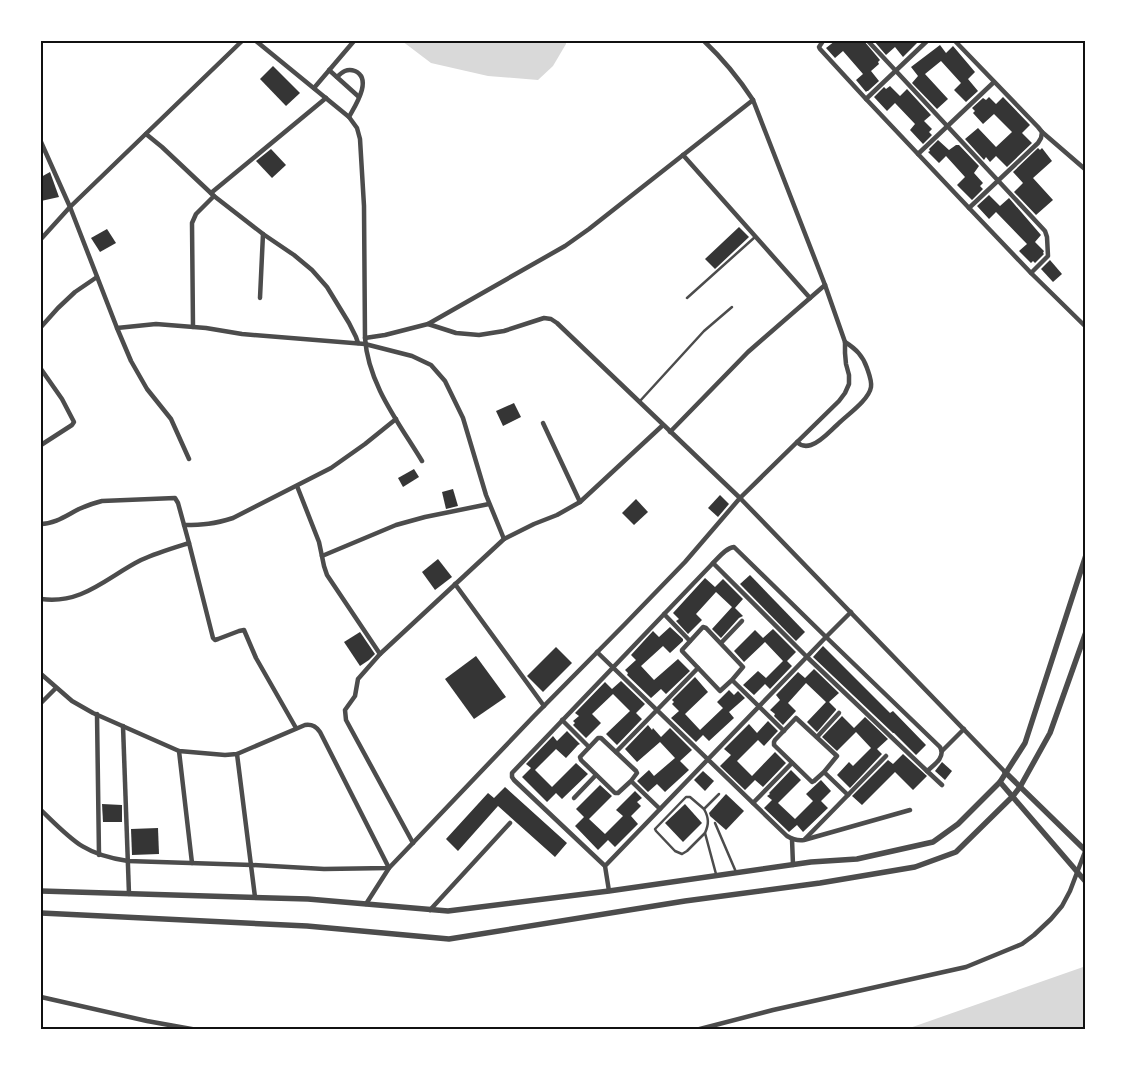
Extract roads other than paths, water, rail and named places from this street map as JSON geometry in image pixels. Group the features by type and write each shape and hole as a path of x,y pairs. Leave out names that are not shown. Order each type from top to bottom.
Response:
{"street":[{"path":"41,239 70,206 242,41"},
{"path":"256,41 349,116 357,128 360,139 364,206 365,344 367,356 380,392 422,461"},
{"path":"314,88 354,41"},
{"path":"366,904 389,868 685,562 740,498 845,393 849,384 845,353 846,342 753,100 738,77 704,41"},
{"path":"823,41 819,47 820,49 1031,273 1086,327"},
{"path":"868,41 1047,234 1048,256 1031,273"},
{"path":"866,99 927,41"},
{"path":"955,41 1042,132 1086,170"},
{"path":"329,70 359,97"},
{"path":"337,77 344,71 353,70 362,78 363,84 359,97 349,116"},
{"path":"918,154 994,82"},
{"path":"193,327 192,223 196,214 212,194 326,98"},
{"path":"365,338 428,324 565,246 753,100"},
{"path":"969,208 1038,143 1042,132"},
{"path":"146,134 212,194 312,270 327,288 349,324 358,344"},
{"path":"41,142 70,206 131,361 147,389 171,420 189,459"},
{"path":"683,155 810,298"},
{"path":"260,298 263,234"},
{"path":"41,327 75,292 97,277"},
{"path":"670,432 748,352 825,285"},
{"path":"428,324 456,333 479,335 504,331 544,318 551,319 557,323 740,498 1005,772 1086,850 1078,873 1062,906 1051,920 1022,944 966,967 773,1010 696,1030"},
{"path":"117,328 156,324 206,328 242,334 365,344 412,356 431,365 445,381 463,418 490,504 504,540"},
{"path":"797,442 805,446 820,441 868,395 871,386 866,364 861,355 846,342"},
{"path":"41,370 62,399 74,422 41,445"},
{"path":"184,524 202,525 232,518 297,486 337,464 396,418"},
{"path":"543,423 580,502"},
{"path":"413,843 344,716 345,710 355,696 358,679 380,654 504,540 580,502 663,425"},
{"path":"297,486 319,542 324,566 331,583 380,654"},
{"path":"41,524 55,522 90,504 102,501 175,498 178,502 184,524 213,638 215,640 244,630 256,658 296,728"},
{"path":"322,556 396,525 490,504"},
{"path":"41,599 70,598 86,593 142,560 159,552 189,543"},
{"path":"609,891 605,866 514,780 512,773 730,547 734,547 942,751"},
{"path":"41,891 308,899 448,911 609,891 811,862 857,859 933,842 958,824 1000,782 1025,743 1086,555"},
{"path":"713,563 807,657 942,785"},
{"path":"454,584 544,706"},
{"path":"605,866 851,612"},
{"path":"664,614 690,641"},
{"path":"721,644 742,621"},
{"path":"704,627 743,667 720,691 682,651 690,641 704,627"},
{"path":"41,912 307,926 449,938 820,883 915,867 956,852 1020,787 1050,733 1086,632"},
{"path":"598,652 612,668 792,839 804,840 910,810"},
{"path":"616,752 698,668"},
{"path":"41,674 72,701 179,751 225,755 237,754 304,725 310,724 316,727 389,868"},
{"path":"732,680 784,731"},
{"path":"41,703 56,688"},
{"path":"817,737 839,713"},
{"path":"97,714 99,855"},
{"path":"797,718 837,756 814,782 774,745 775,740 784,731 797,718"},
{"path":"562,720 589,747"},
{"path":"123,726 128,894"},
{"path":"927,771 940,758 942,751 964,729"},
{"path":"598,738 601,738 637,773 616,794 580,758 589,747 598,738"},
{"path":"179,751 192,863"},
{"path":"237,754 255,897"},
{"path":"804,840 886,756"},
{"path":"753,803 792,763"},
{"path":"824,772 848,795"},
{"path":"574,798 596,775"},
{"path":"631,781 660,809"},
{"path":"1000,782 1086,882"},
{"path":"41,810 83,848 110,859 324,869 389,868"},
{"path":"430,910 510,823"},
{"path":"792,839 793,865"},
{"path":"41,997 147,1021 197,1030"}],"lane":[{"path":"687,298 755,236"},
{"path":"639,402 704,332 732,307"},
{"path":"704,810 719,794"},
{"path":"705,833 682,854 675,851 655,829 686,797 690,797 704,810 707,816 708,822 705,833 716,876"},
{"path":"715,823 736,873"}]}
